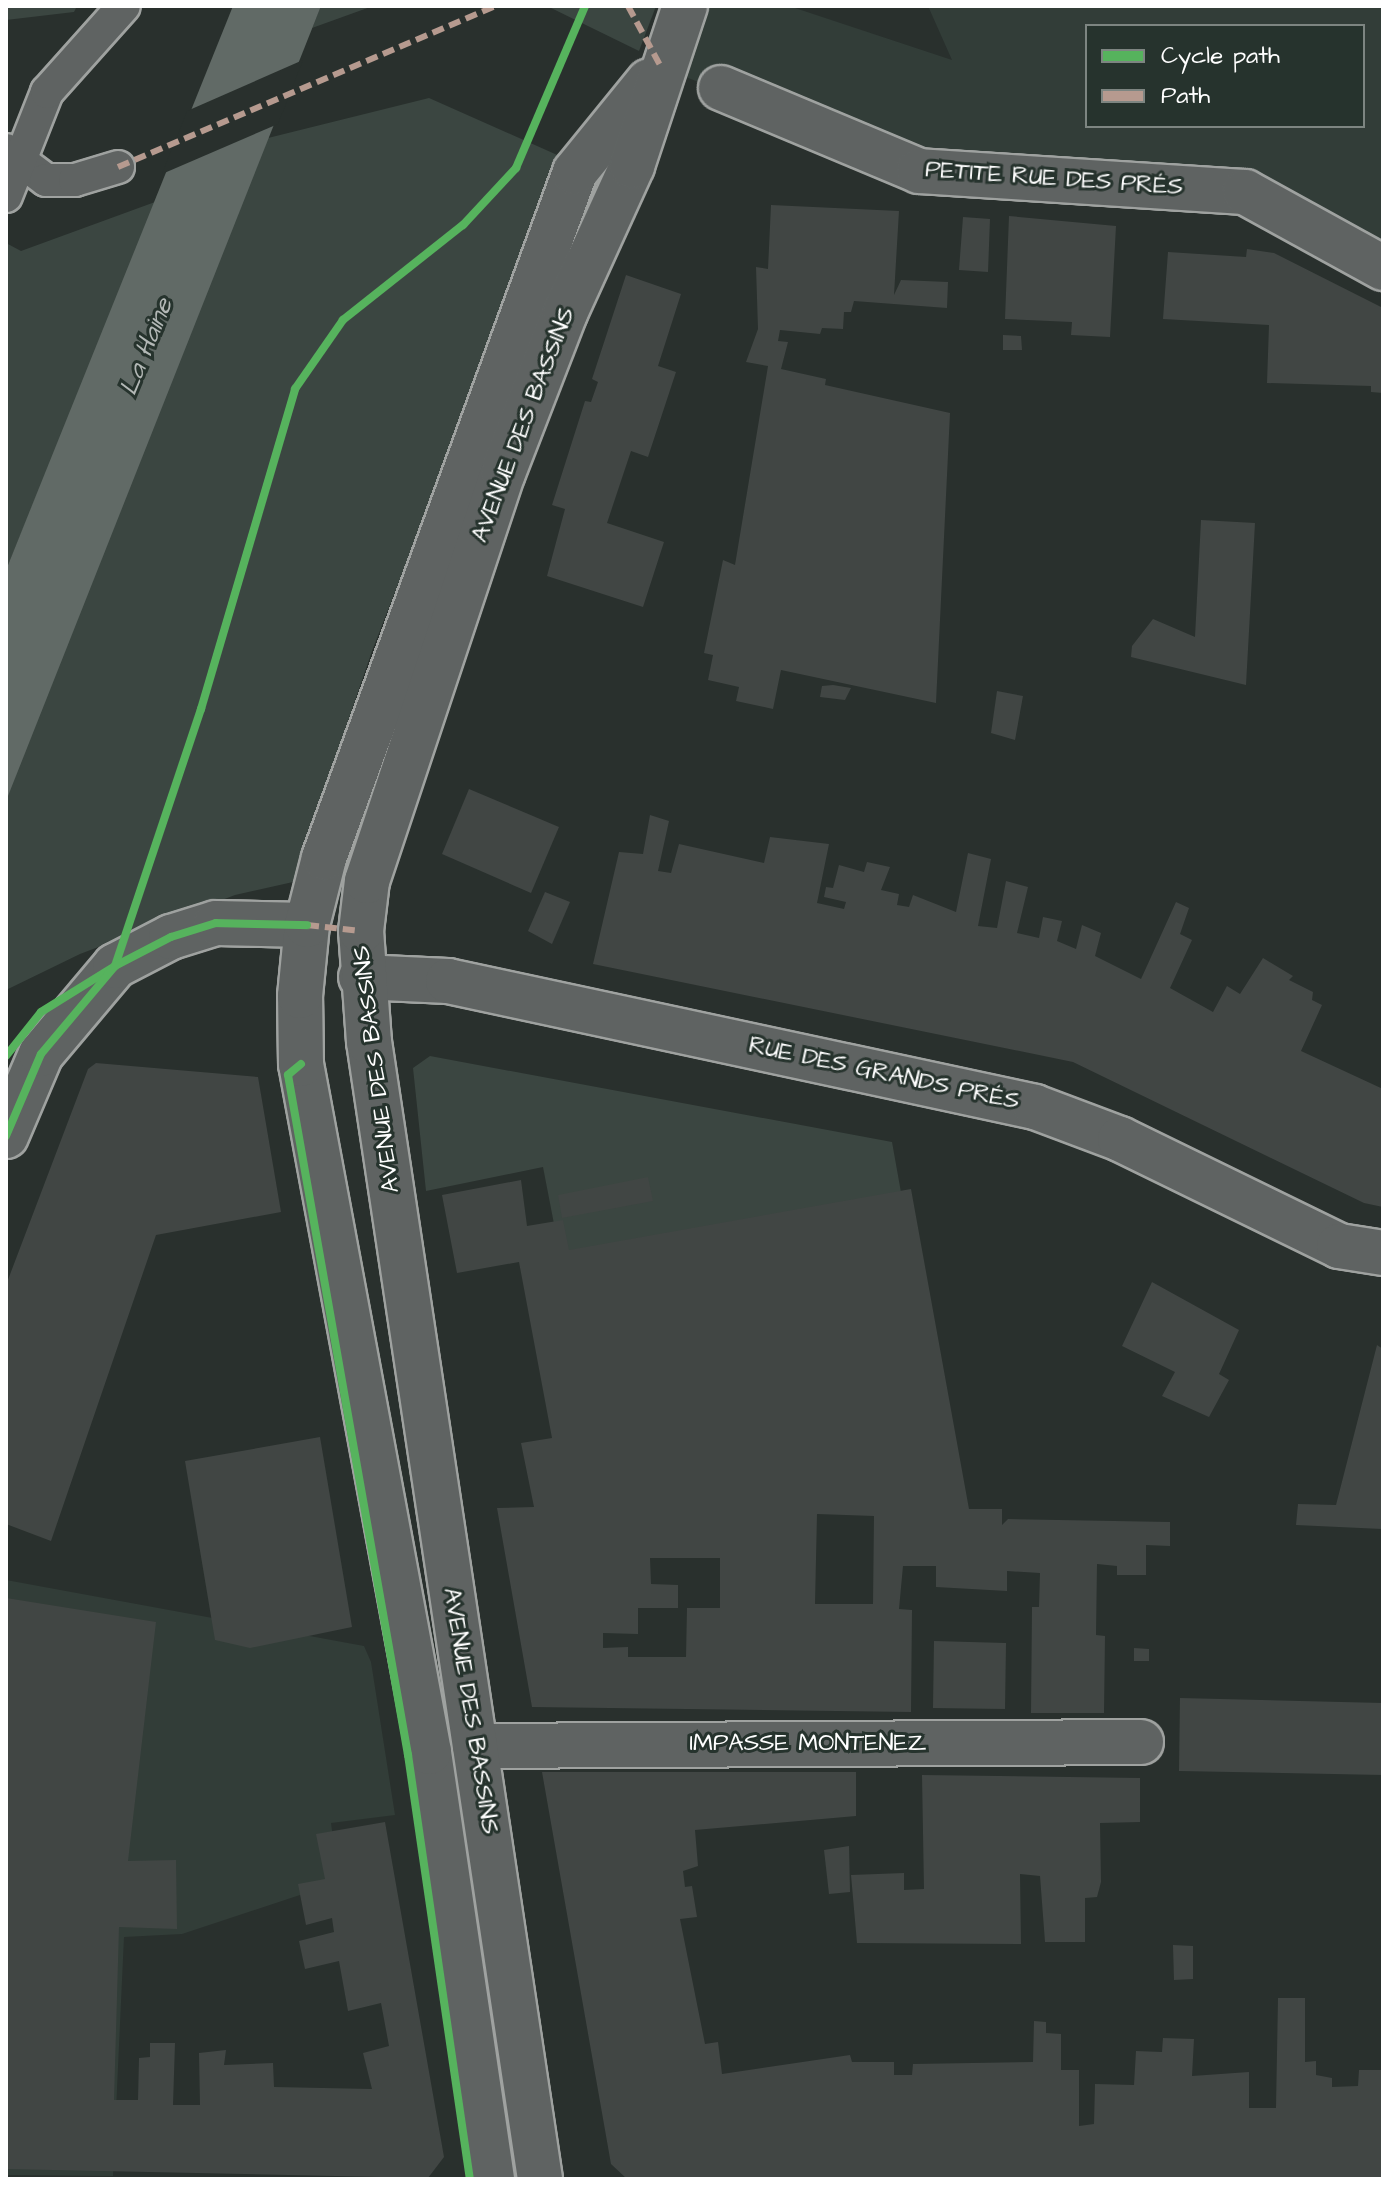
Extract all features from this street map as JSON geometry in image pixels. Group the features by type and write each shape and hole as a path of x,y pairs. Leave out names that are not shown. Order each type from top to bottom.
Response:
{"street":[{"name":"AVENUE DES BASSINS","path":"540,2179 361,977 367,881 503,473 565,313 632,166 661,67 685,6"},
{"path":"492,2179 429,1752 301,1064 300,996 307,925 324,858 575,172 661,67"},
{"name":"PETITE RUE DES PRÉS","path":"721,88 919,171 1245,192 1383,268"},
{"path":"6,1136 41,1054 115,966 171,937 216,923 307,925"},
{"name":"RUE DES GRANDS PRÉS","path":"361,977 448,981 1035,1107 1120,1139 1339,1246 1383,1253"},
{"name":"IMPASSE MONTENEZ","path":"475,1746 1141,1742"}],"lane":[{"path":"6,196 13,157 47,92 124,6"},
{"path":"13,157 46,180 75,180 118,167"}],"shaded area":[{"path":"6,6 77,6 74,12 6,20"},
{"path":"321,6 373,6 312,28"},
{"path":"547,6 656,6 639,51"},
{"path":"685,6 789,6 952,60 928,6 1383,6 1383,268 1245,192 919,171 661,67"},
{"path":"429,98 564,158 372,651 293,882 235,895 80,954 6,990 6,785 268,138"},
{"path":"155,202 6,570 6,243 21,251"},
{"path":"430,1056 892,1142 902,1198 561,1260 543,1167 426,1191 413,1068"},
{"path":"6,1580 364,1646 371,1662 395,1815 331,1823 339,1882 182,1934 124,1937 113,2176 6,2175"}],"water":[{"name":"La Haine","path":"233,6 321,6 6,801 6,570"}],"pier":[{"path":"303,60 278,124 162,174 187,111"}],"building":[{"path":"771,205 899,211 894,295 901,280 948,282 947,308 854,301 851,312 844,312 843,329 822,328 820,334 780,330 778,341 788,342 781,369 826,379 825,385 950,413 936,703 781,670 773,709 736,701 739,687 708,680 713,655 704,653 723,560 735,565 768,366 746,362 758,329 756,267 768,269"},
{"path":"1009,216 1116,226 1110,337 1071,335 1072,322 1005,319"},
{"path":"963,217 990,219 988,272 959,270"},
{"path":"1247,249 1274,253 1383,308 1383,393 1371,392 1371,386 1267,383 1269,325 1163,319 1168,252 1246,257"},
{"path":"626,275 681,294 658,366 676,372 648,457 631,451 607,523 664,542 643,607 547,576 565,509 552,505 585,401 591,402 598,382 592,379"},
{"path":"1003,335 1021,336 1022,350 1003,350"},
{"path":"1201,520 1255,523 1246,685 1131,657 1132,646 1153,619 1195,637"},
{"path":"822,686 851,688 845,700 820,697"},
{"path":"997,691 1023,696 1015,740 991,733"},
{"path":"469,789 559,827 531,893 442,854"},
{"path":"650,815 669,821 658,871 671,873 679,844 764,863 770,837 829,844 817,903 844,909 846,902 824,897 826,887 833,888 839,865 864,872 867,862 890,867 881,890 899,894 897,905 909,907 913,895 956,912 968,853 991,859 978,926 997,928 1006,881 1028,887 1017,933 1039,938 1043,917 1062,921 1057,941 1076,949 1082,925 1101,933 1095,956 1141,979 1176,902 1189,908 1180,934 1192,940 1170,988 1213,1012 1227,986 1240,994 1263,958 1293,976 1289,980 1313,992 1312,1000 1322,1005 1301,1051 1383,1089 1383,1207 1364,1203 1073,1062 593,964 619,852 643,854"},
{"path":"545,892 570,902 552,944 528,931"},
{"path":"96,1063 258,1077 281,1212 156,1235 51,1541 6,1524 6,1285 88,1069"},
{"path":"648,1177 653,1201 562,1218 558,1195"},
{"path":"521,1180 527,1226 563,1220 569,1250 911,1189 969,1509 1002,1509 1002,1525 1008,1519 1170,1522 1170,1546 1146,1545 1146,1575 1117,1575 1117,1566 1097,1564 1096,1635 1105,1636 1104,1713 1031,1713 1032,1607 1039,1607 1040,1573 1007,1571 1007,1591 936,1587 936,1566 903,1566 899,1609 912,1610 911,1712 532,1707 497,1508 534,1507 521,1443 552,1438 519,1262 457,1273 442,1195","holes":["817,1514 874,1516 873,1604 815,1604","650,1558 720,1558 720,1608 687,1608 686,1657 628,1657 628,1647 603,1648 603,1633 638,1634 638,1608 678,1608 678,1585 651,1584"]},
{"path":"1152,1282 1239,1330 1219,1374 1229,1380 1209,1417 1162,1396 1175,1372 1122,1346"},
{"path":"1377,1345 1383,1349 1382,1529 1296,1525 1298,1504 1336,1505"},
{"path":"320,1437 352,1627 250,1648 215,1640 185,1461"},
{"path":"6,1598 156,1622 128,1861 176,1860 177,1929 119,1927 114,2100 138,2100 139,2058 150,2057 150,2043 175,2043 173,2105 200,2105 199,2053 226,2050 224,2065 273,2063 274,2087 372,2089 363,2053 389,2046 381,2003 348,2011 339,1961 305,1969 299,1941 334,1932 332,1918 306,1925 298,1884 325,1879 316,1834 385,1822 444,2157 428,2178 6,2169"},
{"path":"934,1641 1006,1643 1005,1709 933,1708"},
{"path":"1134,1648 1149,1649 1149,1661 1134,1661"},
{"path":"1180,1698 1383,1703 1383,1775 1179,1771"},
{"path":"542,1772 856,1772 856,1816 695,1830 698,1866 683,1871 685,1887 692,1886 697,1917 680,1919 705,2044 718,2042 722,2074 850,2055 852,2062 894,2062 894,2075 912,2075 913,2064 1033,2062 1034,2021 1046,2022 1046,2033 1061,2034 1061,2070 1079,2070 1079,2126 1094,2124 1095,2084 1134,2085 1136,2051 1162,2052 1163,2038 1194,2039 1192,2076 1249,2072 1249,2108 1276,2108 1278,1998 1305,1998 1305,2062 1316,2061 1316,2075 1332,2078 1332,2087 1358,2086 1359,2070 1383,2070 1383,2179 627,2179 611,2164"},
{"path":"922,1775 1140,1778 1140,1822 1100,1823 1101,1882 1097,1897 1085,1898 1085,1942 1045,1942 1040,1876 1020,1874 1021,1944 857,1943 851,1875 904,1873 904,1890 924,1889"},
{"path":"849,1846 850,1892 829,1894 824,1850"},
{"path":"1173,1945 1193,1946 1193,1979 1174,1980"}],"marked path":[{"path":"118,167 496,6"},
{"path":"628,6 661,67"},
{"path":"307,925 361,931"}],"cycle path":[{"path":"6,1056 41,1012 115,966 201,709 295,389 343,320 463,225 516,168 585,6"},
{"path":"6,1136 41,1054 115,966 171,937 216,923 307,925"},
{"path":"301,1064 288,1075 408,1755 470,2179"}]}
